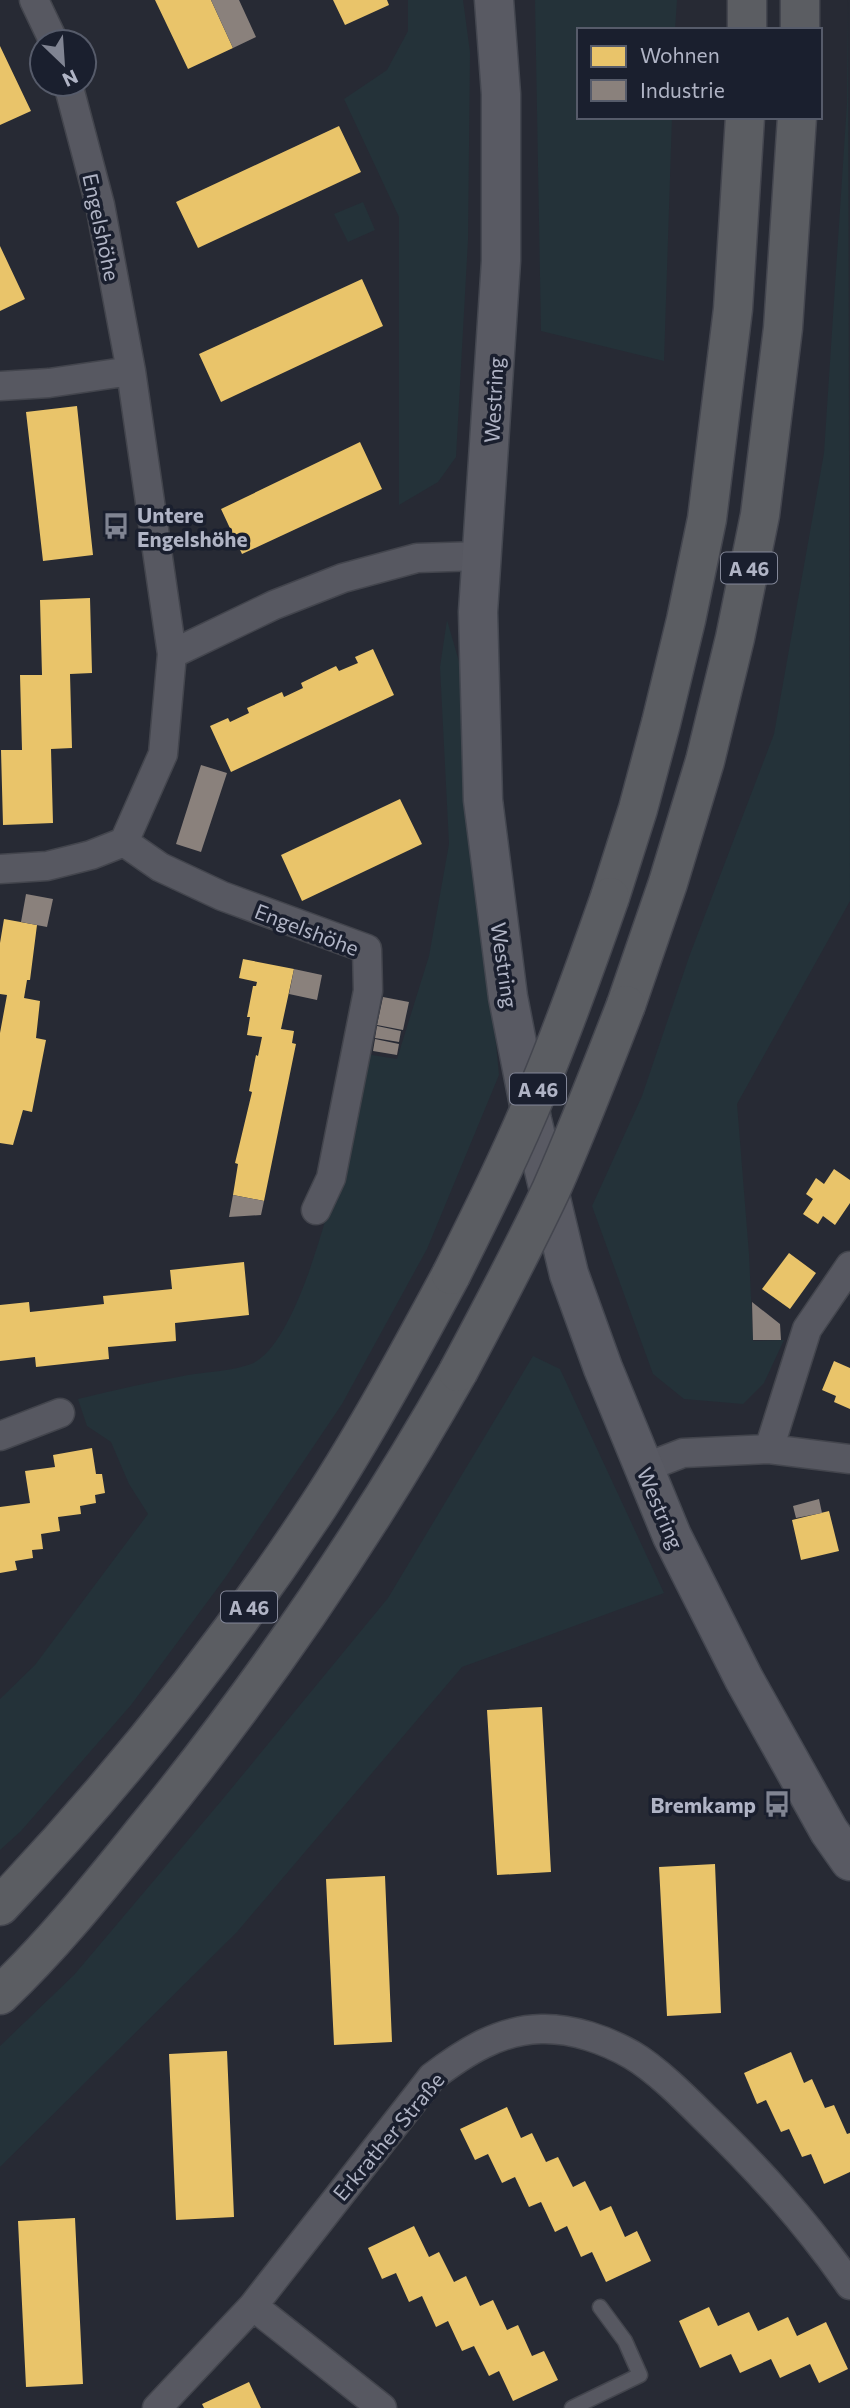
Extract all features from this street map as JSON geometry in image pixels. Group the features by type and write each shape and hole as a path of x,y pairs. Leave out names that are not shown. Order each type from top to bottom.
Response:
{"highway":[{"path":"747,0 747,28"},
{"path":"800,0 800,28"},
{"name":"A 46","path":"0,1906 52,1851 162,1723 257,1596 320,1503 379,1408 451,1275 497,1183 538,1089 576,993 638,809 686,620 707,519 733,309 744,119"},
{"name":"A 46","path":"0,1995 102,1884 208,1753 296,1630 422,1436 506,1282 551,1189 626,1005 668,883 705,761 735,638 760,515 783,328 797,119"}],"main road":[{"name":"Westring","path":"494,0 501,94 501,261 478,612 483,800 508,997 532,1120 569,1274 603,1368 672,1536 744,1679 828,1830 850,1861"}],"street":[{"path":"34,0 47,28"},
{"name":"Engelshöhe","path":"72,98 100,205 131,372 172,654 163,754 124,842 160,867 222,896 367,949 368,991 331,1178 316,1210"},
{"path":"0,386 49,383 131,372"},
{"path":"172,654 274,605 343,578 417,558 481,556"},
{"path":"0,870 47,866 91,855 124,842"},
{"path":"769,1449 807,1329 850,1266"},
{"path":"0,1436 60,1413"},
{"path":"644,1468 683,1452 769,1449 850,1459"},
{"name":"Erkrather Straße","path":"157,2408 253,2306 432,2077 460,2055 496,2037 542,2029 593,2036 634,2056 685,2098 766,2180 815,2235 850,2286"},
{"path":"253,2306 382,2408"}],"lane":[{"path":"572,2408 640,2375 625,2341 600,2307"}],"shaded area":[{"path":"408,0 463,0 470,52 468,240 456,457 438,482 399,505 399,217 344,99 387,70 408,31"},
{"path":"535,0 677,0 675,28 577,28 577,119 672,119 664,361 541,331"},
{"path":"848,0 850,901 737,1104 753,1341 784,1340 764,1383 743,1404 684,1399 653,1374 592,1206 642,1096 689,957 774,734 824,453 847,103"},
{"path":"363,202 375,230 348,242 334,214"},
{"path":"447,620 460,665 499,1075 427,1249 342,1404 225,1578 131,1705 21,1831 0,1850 0,1699 35,1665 148,1514 129,1484 111,1442 87,1426 78,1399 244,1366 251,1364 272,1347 291,1314 309,1272 325,1223 366,1054 397,1059 429,956 449,844 440,667"},
{"path":"533,1356 560,1369 664,1593 462,1667 237,1932 0,2167 0,2046 74,1975 388,1598"}],"building: Wohnen":[{"path":"155,0 211,0 233,48 188,69"},
{"path":"333,0 387,0 389,5 345,25"},
{"path":"0,46 31,111 0,125"},
{"path":"339,126 361,172 198,248 176,202"},
{"path":"0,246 25,299 0,311"},
{"path":"362,279 383,326 221,402 199,354"},
{"path":"77,406 93,555 43,561 26,412"},
{"path":"360,442 382,489 242,554 221,509"},
{"path":"90,598 92,673 70,674 72,748 51,749 53,823 3,825 1,750 22,750 20,675 42,675 40,600"},
{"path":"373,649 394,695 231,772 210,726 228,718 230,722 249,713 247,708 282,692 284,697 303,688 301,683 336,666 339,671 358,663 355,657"},
{"path":"400,799 422,844 302,901 281,855"},
{"path":"4,919 37,925 30,980 27,980 24,998 40,1001 36,1038 46,1040 32,1112 23,1110 13,1145 0,1143 0,1033 7,995 0,994 0,943"},
{"path":"243,959 294,969 281,1029 294,1031 292,1043 296,1044 264,1201 233,1195 238,1164 235,1163 262,1037 247,1035 250,1017 247,1017 253,986 256,986 257,982 239,978"},
{"path":"834,1169 850,1180 850,1203 835,1225 823,1216 818,1224 803,1214 813,1199 806,1194 816,1178 824,1184"},
{"path":"789,1253 816,1273 790,1309 762,1289"},
{"path":"244,1262 249,1315 175,1323 176,1341 108,1347 109,1359 36,1367 35,1357 0,1361 0,1305 29,1302 30,1312 104,1304 103,1296 172,1289 170,1270"},
{"path":"834,1361 850,1368 850,1409 834,1402 836,1396 822,1390"},
{"path":"92,1448 96,1474 102,1474 105,1493 95,1495 96,1503 80,1506 81,1514 58,1517 60,1531 41,1534 43,1549 32,1550 33,1558 15,1561 17,1570 0,1573 0,1507 30,1503 25,1471 55,1467 53,1455"},
{"path":"829,1511 839,1551 801,1560 792,1520"},
{"path":"542,1707 551,1872 497,1875 487,1710"},
{"path":"715,1864 721,2013 667,2016 659,1867"},
{"path":"385,1876 392,2042 334,2045 326,1879"},
{"path":"227,2051 234,2217 176,2220 169,2054"},
{"path":"791,2052 804,2083 812,2079 825,2108 834,2105 847,2134 850,2133 850,2172 824,2184 811,2154 802,2157 789,2129 781,2132 766,2100 757,2104 744,2073"},
{"path":"507,2107 521,2138 532,2133 546,2162 558,2157 573,2187 585,2181 600,2211 611,2206 625,2237 637,2231 651,2261 606,2282 592,2252 581,2257 567,2226 555,2232 541,2202 529,2207 515,2177 502,2183 488,2154 475,2160 460,2129"},
{"path":"75,2218 83,2384 26,2387 18,2221"},
{"path":"414,2226 429,2257 439,2252 454,2282 466,2276 480,2306 493,2300 507,2330 518,2325 532,2356 544,2351 558,2380 513,2401 499,2371 489,2376 474,2346 462,2351 448,2321 436,2327 422,2296 409,2302 396,2273 382,2279 368,2248"},
{"path":"709,2307 718,2326 749,2312 758,2331 788,2317 797,2336 826,2322 848,2369 819,2383 810,2364 780,2378 771,2359 740,2373 731,2354 700,2368 679,2321"},
{"path":"249,2382 261,2408 204,2408 202,2404"}],"building: Industrie":[{"path":"211,0 239,0 256,37 233,48"},
{"path":"201,765 227,773 201,852 176,844"},
{"path":"26,894 53,899 47,927 21,922"},
{"path":"294,969 322,975 317,1000 289,994"},
{"path":"383,997 409,1002 403,1030 377,1025"},
{"path":"377,1026 401,1031 399,1042 375,1038"},
{"path":"375,1039 399,1044 397,1055 373,1051"},
{"path":"233,1195 264,1201 261,1215 229,1217"},
{"path":"752,1302 780,1324 781,1340 753,1340"},
{"path":"819,1499 822,1513 796,1518 793,1506"}],"place":[{"name":"Untere Engelshöhe","path":"116,526"},
{"name":"Bremkamp","path":"777,1804"}]}
